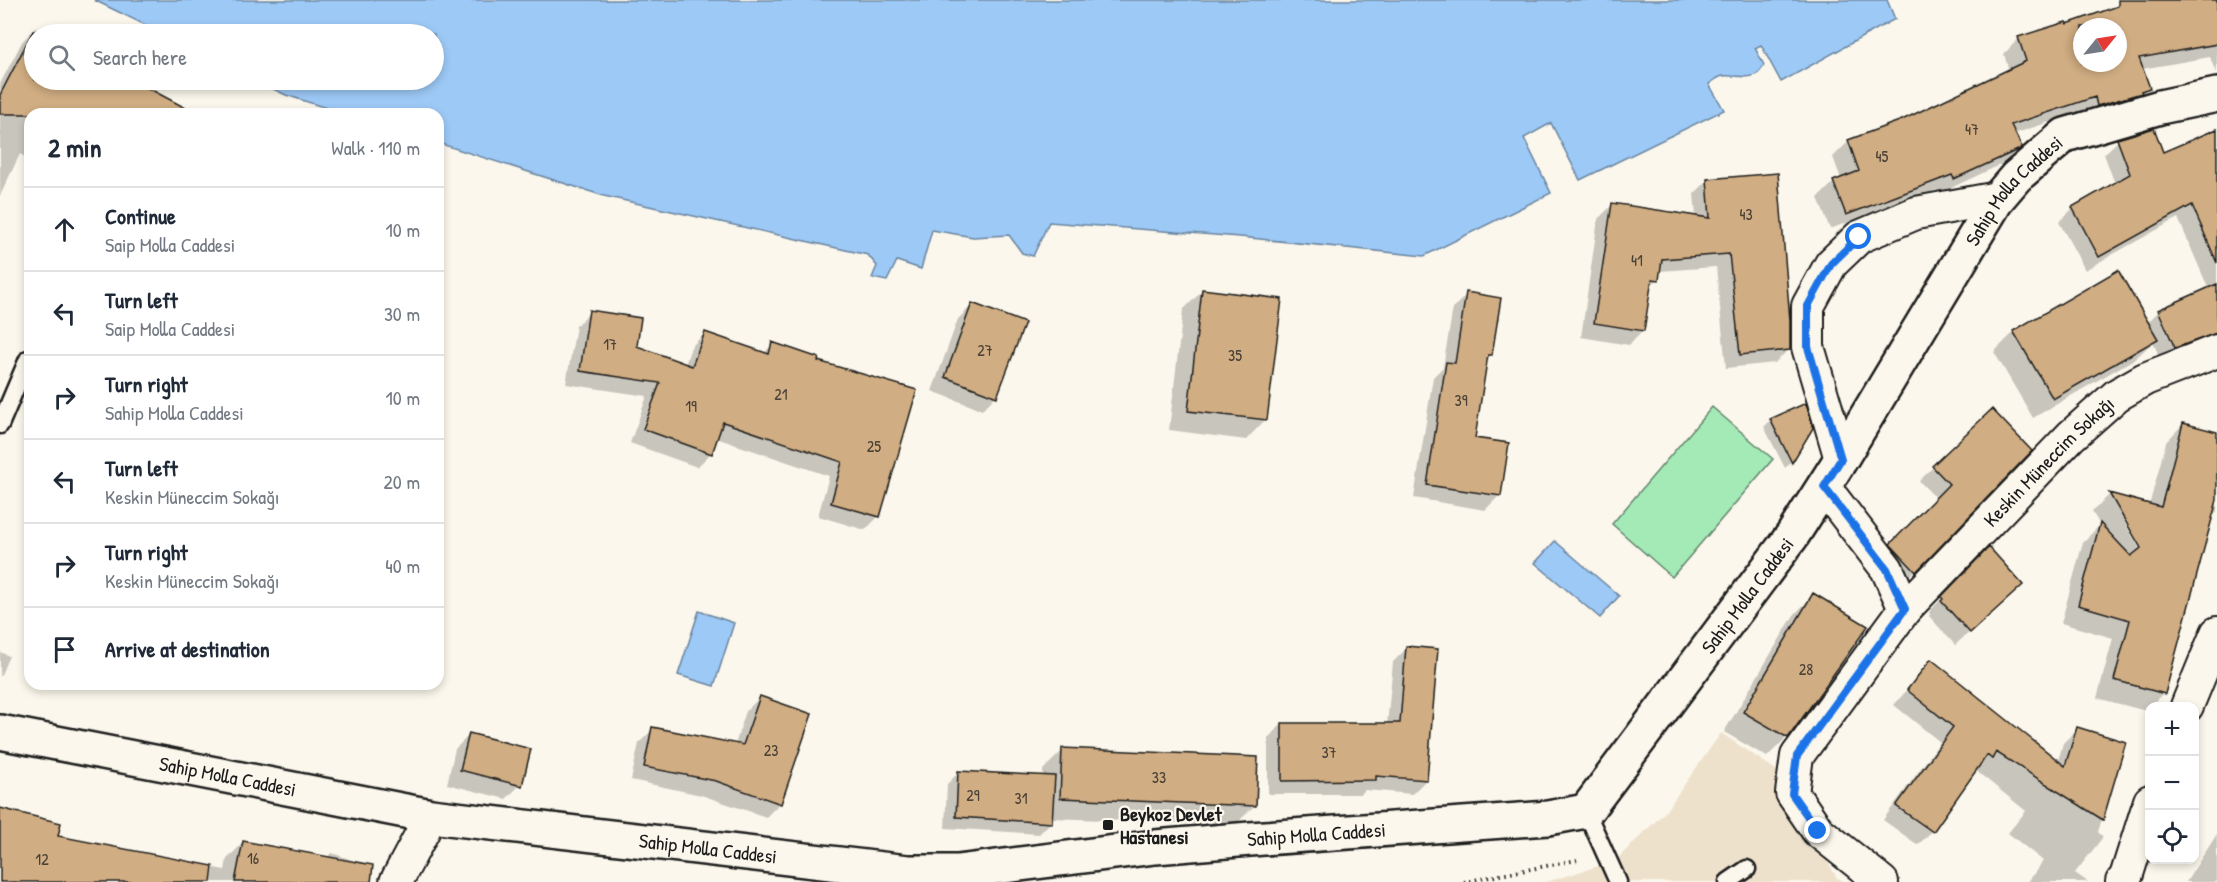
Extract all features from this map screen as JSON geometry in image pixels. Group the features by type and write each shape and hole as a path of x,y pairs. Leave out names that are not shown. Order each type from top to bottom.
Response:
{"main road":[{"name":"Sahip Molla Caddesi","path":"0,732 431,816 956,877 1155,847 1548,818 1586,811 1792,536 1824,487 1998,198 2016,177 2065,135 2160,107 2217,95"}],"street":[{"path":"1841,459 1808,347 1808,306 1831,264 1859,237 1916,213 1998,198"},
{"name":"Keskin Müneccim Sokağı","path":"1882,882 1818,831 1792,794 1797,756 1905,609 2070,436 2117,395 2145,378 2217,351"},
{"path":"1824,487 1887,569 1905,609"},
{"path":"2189,702 2217,633"},
{"path":"2127,880 2147,810"},
{"path":"396,882 431,816"}],"lane":[{"path":"0,425 24,369"},
{"path":"1586,811 1618,882"},
{"path":"1728,882 1747,869"}],"path":[{"path":"1464,882 1579,860"}],"shaded area":[{"path":"1721,733 1794,782 1798,806 1836,877 1844,882 1546,882 1615,861 1665,812"}],"green space":[{"path":"1712,407 1773,459 1672,577 1612,524"}],"water":[{"path":"94,0 1887,0 1895,19 1781,82 1761,45 1755,48 1764,65 1761,71 1746,77 1723,76 1709,84 1724,110 1580,180 1551,123 1524,138 1551,193 1424,256 1240,237 1049,222 1033,256 1022,253 1009,235 973,237 932,230 921,269 897,261 887,281 872,278 877,266 868,255 604,196 444,145 444,108 326,108 275,90 444,90 444,24 143,24"},
{"path":"1555,541 1619,596 1600,618 1535,563"},
{"path":"699,611 734,623 714,686 678,675"}],"building":[{"path":"2118,0 2217,0 2217,44 2139,58 2150,88 2141,91 2142,93 2097,106 2095,97 2011,125 2022,147 2020,149 1954,179 1952,175 1846,215 1833,181 1859,171 1848,140 1902,120 2026,61 2018,37 2073,22 2073,72 2127,72 2127,18 2084,18 2118,6"},
{"path":"24,48 24,90 152,90 186,108 24,108 24,114 0,114 0,95"},
{"path":"2154,128 2163,152 2217,129 2217,263 2192,205 2099,257 2072,207 2130,174 2117,139"},
{"path":"1778,173 1790,320 1790,350 1740,355 1729,254 1662,259 1659,280 1652,279 1644,331 1594,323 1612,203 1710,218 1707,179"},
{"path":"2118,270 2158,339 2053,399 2013,331"},
{"path":"2217,284 2217,333 2175,348 2158,310"},
{"path":"1202,289 1282,299 1267,420 1188,411"},
{"path":"1466,292 1501,298 1492,355 1488,355 1475,438 1509,443 1501,496 1427,485 1446,362 1455,363"},
{"path":"972,303 1025,323 997,397 945,377"},
{"path":"589,310 641,318 637,346 692,366 705,332 769,354 772,342 819,358 818,361 917,390 880,517 831,503 842,462 723,422 712,454 643,429 660,383 580,371"},
{"path":"1806,403 1813,428 1792,463 1770,419"},
{"path":"1992,409 2032,451 1916,572 1890,544 1949,484 1932,466"},
{"path":"2183,423 2217,432 2217,500 2165,694 2114,680 2130,620 2078,605 2100,523 2131,556 2141,548 2109,493 2161,507"},
{"path":"1989,547 2023,585 1970,633 1941,601 1943,599 1941,597"},
{"path":"1813,593 1868,626 1788,738 1743,712"},
{"path":"1406,646 1438,649 1427,780 1376,776 1376,780 1282,781 1282,723 1400,723"},
{"path":"1931,659 2065,766 2077,727 2126,742 2103,820 1996,752 1992,759 1987,755 1933,832 1896,806 1953,727 1907,690"},
{"path":"760,696 812,714 781,804 716,781 644,767 652,727 743,745"},
{"path":"469,733 531,749 522,786 460,770"},
{"path":"1062,748 1258,757 1256,806 1060,798"},
{"path":"958,771 1055,776 1052,823 956,817"},
{"path":"0,808 61,823 58,836 213,866 211,882 0,882"},
{"path":"243,841 373,865 371,882 235,882"}],"place":[{"name":"Beykoz Devlet Hastanesi","path":"1108,825"}],"route":[{"path":"1818,831 1792,794 1797,756 1905,609 1887,569 1824,487 1841,459 1808,347 1808,306 1831,264 1859,237"}]}
